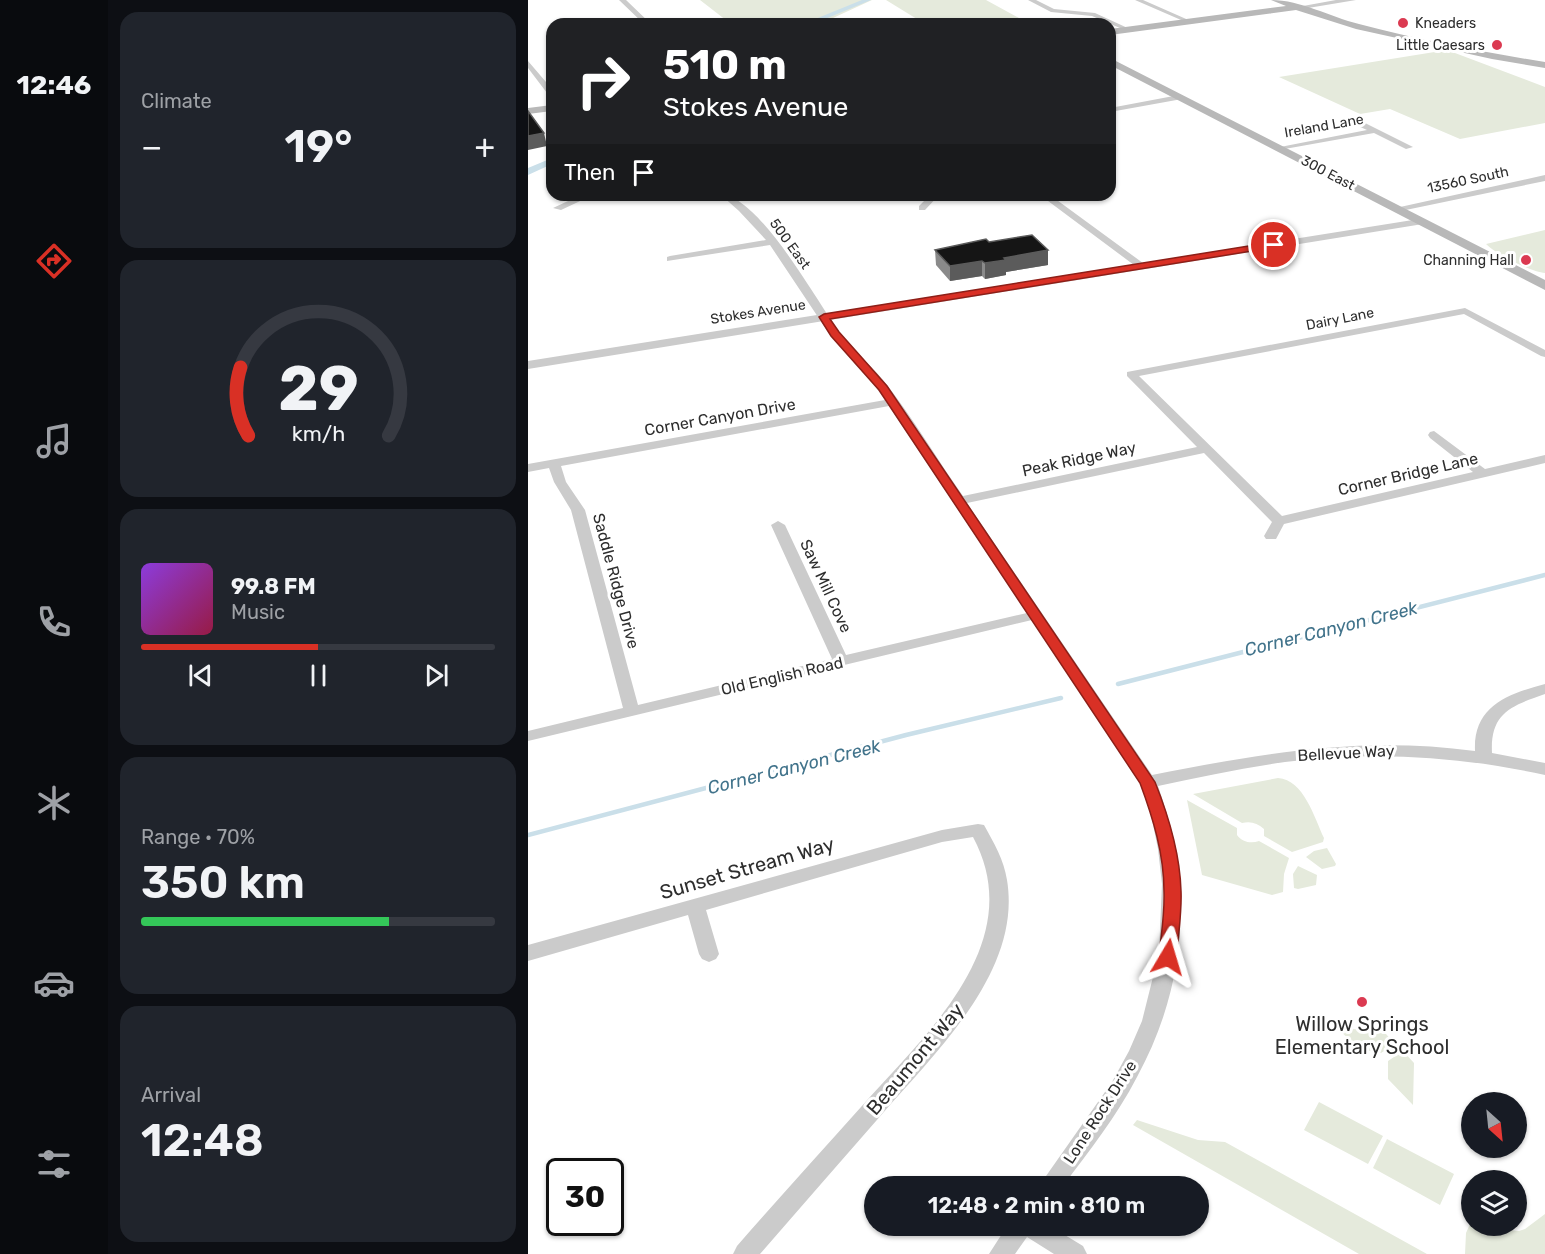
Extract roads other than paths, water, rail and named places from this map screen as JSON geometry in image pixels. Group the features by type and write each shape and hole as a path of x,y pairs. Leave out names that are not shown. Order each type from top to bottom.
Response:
{"main road":[{"path":"1275,0 1356,26 1492,56 1545,64"},
{"path":"1116,31 1296,8"},
{"name":"300 East","path":"1116,64 1545,286"},
{"path":"528,111 546,109"}],"street":[{"path":"622,0 642,18"},
{"path":"1031,0 1053,11 1093,14 1102,18"},
{"path":"1138,0 1190,22"},
{"path":"1296,8 1352,0"},
{"path":"1116,24 1129,30"},
{"path":"528,63 546,87"},
{"path":"1116,109 1179,97"},
{"path":"1350,119 1409,147"},
{"name":"Ireland Lane","path":"1279,148 1374,131"},
{"name":"13560 South","path":"1396,209 1545,178"},
{"path":"558,208 575,201"},
{"name":"500 East","path":"733,201 750,214 773,242 824,317"},
{"path":"922,208 929,201"},
{"path":"1052,201 1142,266"},
{"name":"Stokes Avenue","path":"528,365 1419,222"},
{"path":"670,259 773,242"},
{"name":"Dairy Lane","path":"1206,449 1131,374 1465,311 1545,354"},
{"name":"Lone Rock Drive","path":"824,317 835,334 874,376 1148,782 1162,820 1171,868 1172,917 1165,970 1150,1026 1138,1054 1106,1108 1057,1176"},
{"name":"Corner Canyon Drive","path":"528,468 892,402"},
{"path":"1434,435 1483,474"},
{"path":"1206,449 1279,521 1271,536"},
{"name":"Peak Ridge Way","path":"959,501 1206,449"},
{"name":"Corner Bridge Lane","path":"1279,521 1545,459"},
{"name":"Saddle Ridge Drive","path":"554,464 560,482 578,510 632,712"},
{"name":"Saw Mill Cove","path":"778,525 841,662"},
{"name":"Old English Road","path":"528,736 1035,615"},
{"path":"1484,757 1486,727 1497,711 1517,698 1545,689"},
{"name":"Bellevue Way","path":"1148,782 1315,753 1410,750 1484,757 1545,769"},
{"name":"Sunset Stream Way","path":"528,953 942,836 978,830"},
{"name":"Beaumont Way","path":"745,1254 946,1026 974,988 994,935 999,909 999,881 993,856 978,830"},
{"path":"696,906 709,954"},
{"path":"1001,1254 1014,1236"},
{"path":"1046,1236 1075,1254"}],"waterway":[{"path":"822,18 868,0"},
{"path":"528,172 546,164"},
{"name":"Corner Canyon Creek","path":"1118,684 1545,575"},
{"name":"Corner Canyon Creek","path":"528,835 906,735 1061,698"}],"place":[{"name":"Kneaders","path":"1403,23"},
{"name":"Little Caesars","path":"1497,45"},
{"name":"Channing Hall","path":"1526,260"},
{"name":"Willow Springs Elementary School","path":"1362,1002"}]}
